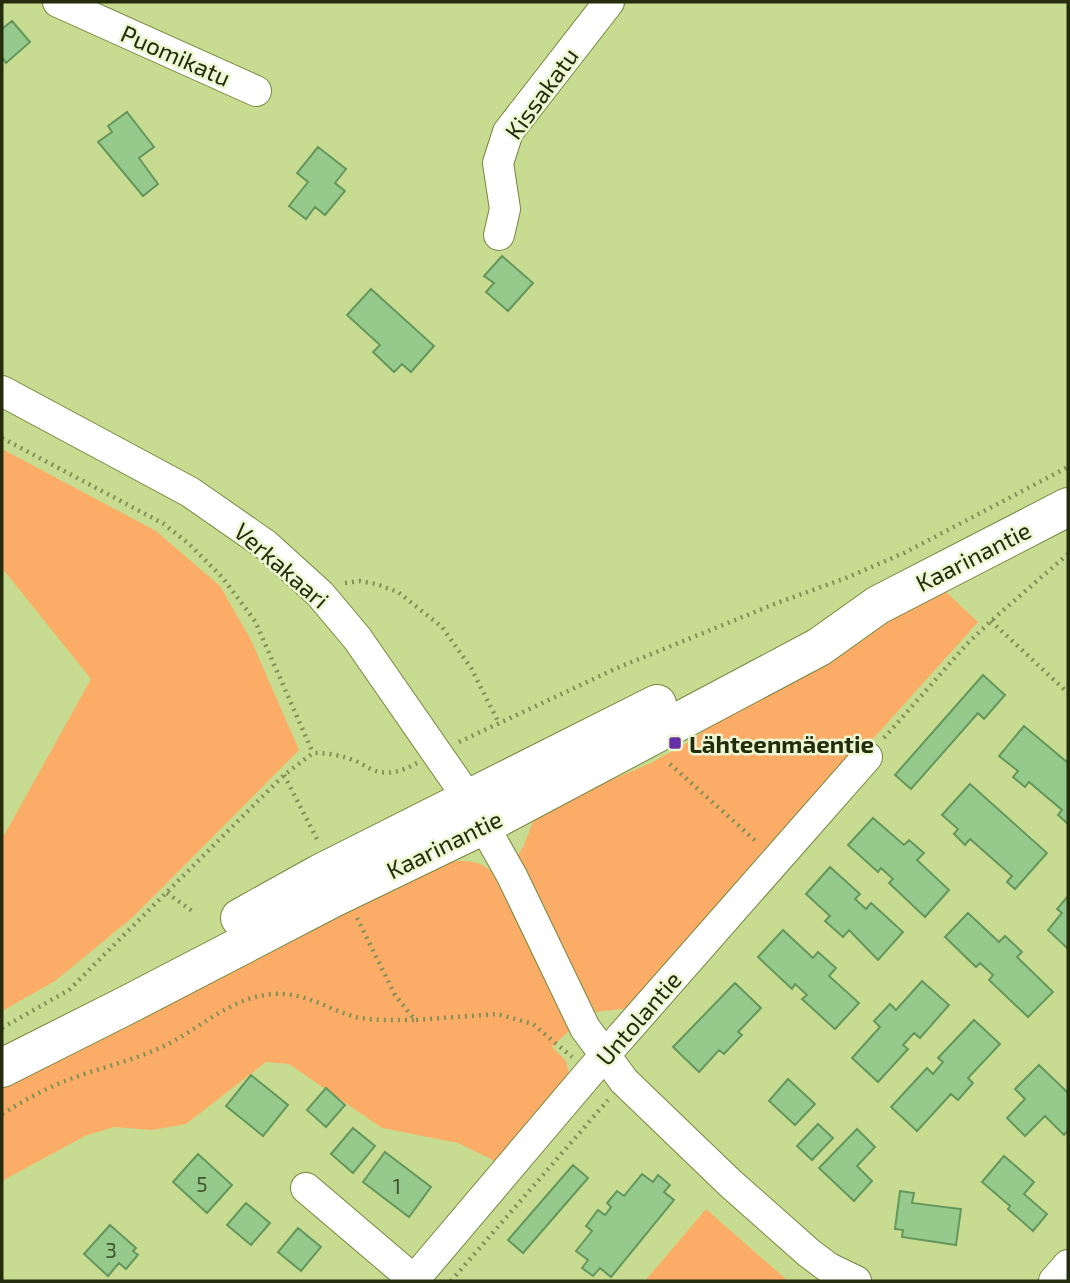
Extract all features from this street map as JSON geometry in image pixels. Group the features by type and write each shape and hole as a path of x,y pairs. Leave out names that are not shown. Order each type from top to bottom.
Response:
{"main road":[{"name":"Kaarinantie","path":"2,1062 117,985 319,874 476,812 819,647 878,605 1068,507"},
{"name":"Kaarinantie","path":"2,1068 333,898 476,812"}],"street":[{"name":"Puomikatu","path":"58,2 256,91"},
{"name":"Kissakatu","path":"499,235 505,209 498,163 508,132 609,2"},
{"name":"Verkakaari","path":"2,391 191,492 266,545 320,594 357,638 476,812"},
{"name":"Untolantie","path":"414,1281 605,1055 867,757"},
{"path":"476,812 512,876 585,1028 624,1081 730,1184 809,1253 829,1268 856,1281"},
{"path":"306,1188 414,1281"},
{"path":"1054,1281 1068,1265"}],"path":[{"path":"2,438 164,524 222,576 255,621 313,752 284,775 69,990 2,1028"},
{"path":"559,695 687,639 904,553 1068,467"},
{"path":"867,757 959,653 991,621 1068,554"},
{"path":"341,584 360,581 398,592 442,627 471,668 499,723"},
{"path":"991,621 1068,693"},
{"path":"670,764 777,860"},
{"path":"284,775 324,852"},
{"path":"167,893 195,913"},
{"path":"2,1114 39,1091 166,1046 237,1003 255,996 276,994 310,999 356,1017 415,1020"},
{"path":"451,1281 624,1081"}],"shaded area":[{"path":"2,449 156,531 220,586 251,640 299,750 133,917 55,981 2,1011 2,839 91,679 2,568"},
{"path":"945,591 978,622 631,1008 595,1012 517,857 533,822 553,805 651,763 692,740 745,699"},
{"path":"450,861 476,862 497,876 573,1027 552,1047 566,1061 569,1075 499,1163 458,1143 382,1128 289,1064 266,1062 186,1124 152,1130 114,1127 85,1136 2,1181 2,1080"},
{"path":"706,1209 788,1281 645,1281"}],"building":[{"path":"12,21 30,42 6,63 2,57 2,29"},
{"path":"127,112 154,147 139,158 158,184 143,196 98,142 112,132 108,126"},
{"path":"318,147 346,169 335,183 345,191 325,215 315,207 306,219 289,206 308,182 297,173"},
{"path":"502,256 533,283 508,311 486,292 494,283 484,276"},
{"path":"371,289 434,346 411,372 402,364 394,372 373,352 380,345 347,315"},
{"path":"983,675 1005,695 984,719 978,713 911,789 895,775"},
{"path":"1024,726 1068,763 1068,824 1058,815 1062,810 1029,782 1025,787 1013,777 1018,771 999,756"},
{"path":"970,784 1047,853 1015,889 1007,882 1012,876 970,839 965,845 954,834 958,829 942,815"},
{"path":"873,818 904,845 909,840 924,853 917,860 949,890 925,917 889,883 893,879 881,868 878,872 848,845"},
{"path":"830,867 860,894 855,899 866,909 871,903 903,932 878,960 849,930 843,937 825,921 830,916 806,894"},
{"path":"1068,896 1068,949 1048,930 1062,913 1057,909"},
{"path":"968,913 999,942 1005,936 1022,952 1017,957 1053,992 1028,1017 989,980 993,975 980,963 976,967 945,937"},
{"path":"783,930 813,958 818,952 836,968 829,976 859,1003 835,1029 802,999 807,995 795,984 792,989 758,957"},
{"path":"922,981 949,1005 920,1038 914,1033 903,1045 908,1049 878,1082 852,1058 880,1027 874,1021 890,1004 896,1010"},
{"path":"735,983 761,1008 738,1032 742,1035 724,1054 719,1050 699,1072 673,1047"},
{"path":"974,1020 1000,1044 968,1078 973,1083 958,1100 951,1094 917,1131 891,1107 927,1068 933,1074 943,1062 938,1058"},
{"path":"1039,1065 1068,1093 1068,1130 1064,1135 1045,1116 1025,1136 1007,1118 1025,1099 1015,1089"},
{"path":"251,1075 288,1105 263,1136 226,1106"},
{"path":"788,1079 815,1104 795,1125 769,1101"},
{"path":"326,1088 345,1105 326,1127 307,1110"},
{"path":"818,1124 833,1138 812,1160 797,1146"},
{"path":"353,1128 375,1146 353,1173 331,1154"},
{"path":"857,1129 875,1147 857,1166 872,1181 854,1201 819,1168"},
{"path":"385,1152 431,1187 409,1217 363,1182"},
{"path":"198,1154 232,1185 207,1213 173,1182"},
{"path":"1004,1156 1034,1182 1024,1194 1047,1214 1033,1231 982,1182"},
{"path":"573,1165 588,1178 523,1253 508,1240"},
{"path":"642,1174 653,1182 658,1175 670,1185 664,1192 674,1200 611,1277 600,1268 593,1276 582,1268 588,1260 576,1251 592,1231 586,1226 598,1210 605,1215 611,1207 607,1203 617,1191 624,1196"},
{"path":"900,1191 914,1193 912,1203 961,1209 956,1245 902,1237 903,1230 895,1229"},
{"path":"246,1203 270,1223 251,1245 227,1225"},
{"path":"110,1225 136,1248 133,1251 138,1255 126,1269 119,1263 108,1276 84,1254"},
{"path":"298,1228 321,1247 301,1271 278,1252"}],"place":[{"name":"Lähteenmäentie","path":"675,743"}]}
